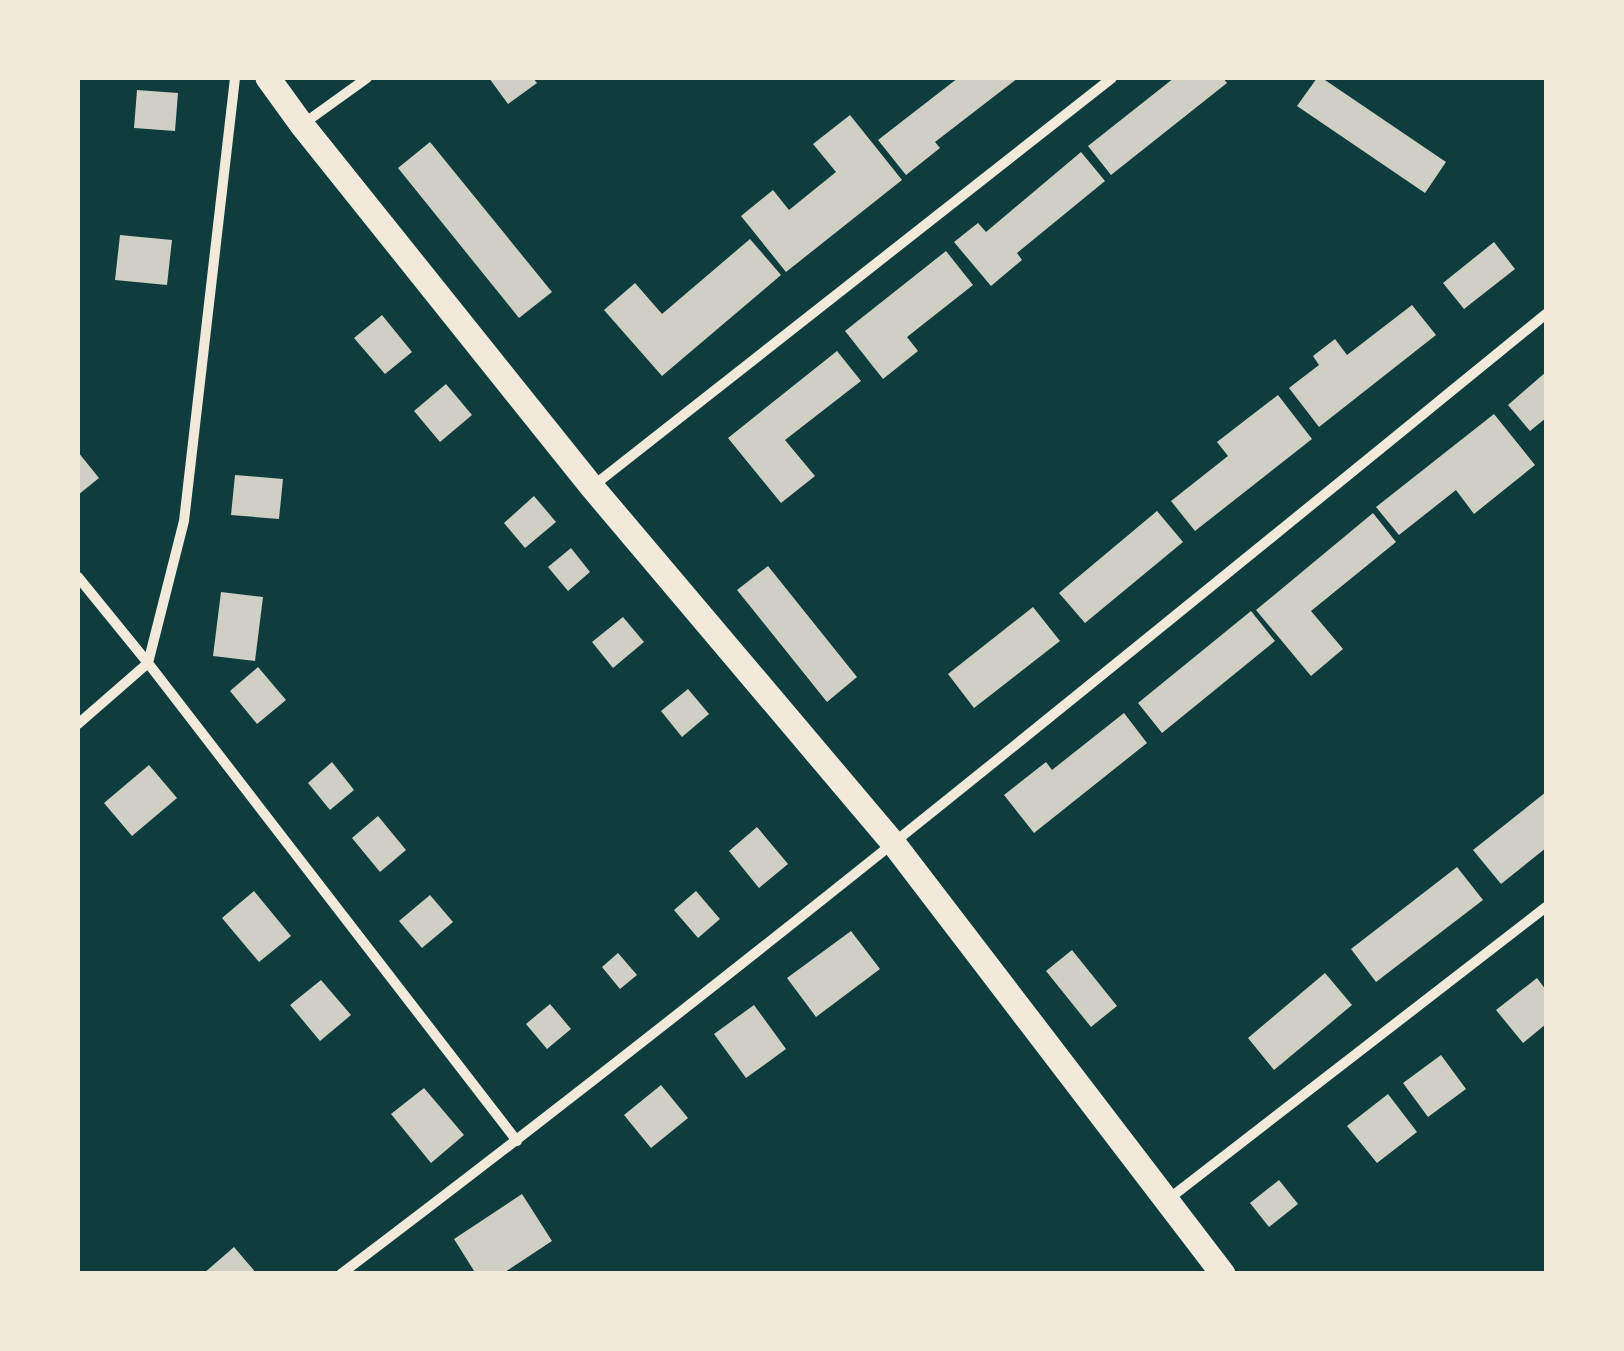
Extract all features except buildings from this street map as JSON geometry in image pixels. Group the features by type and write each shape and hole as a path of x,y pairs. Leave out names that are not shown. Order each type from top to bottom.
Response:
{"main road":[{"path":"268,78 592,487 894,844 1223,1274"}],"street":[{"path":"78,724 148,663 184,521 234,78"},
{"path":"302,125 367,78"},
{"path":"592,487 1112,78"},
{"path":"341,1274 517,1141 894,844 1546,314"},
{"path":"78,577 517,1141"},
{"path":"1165,1201 1546,907"}]}
